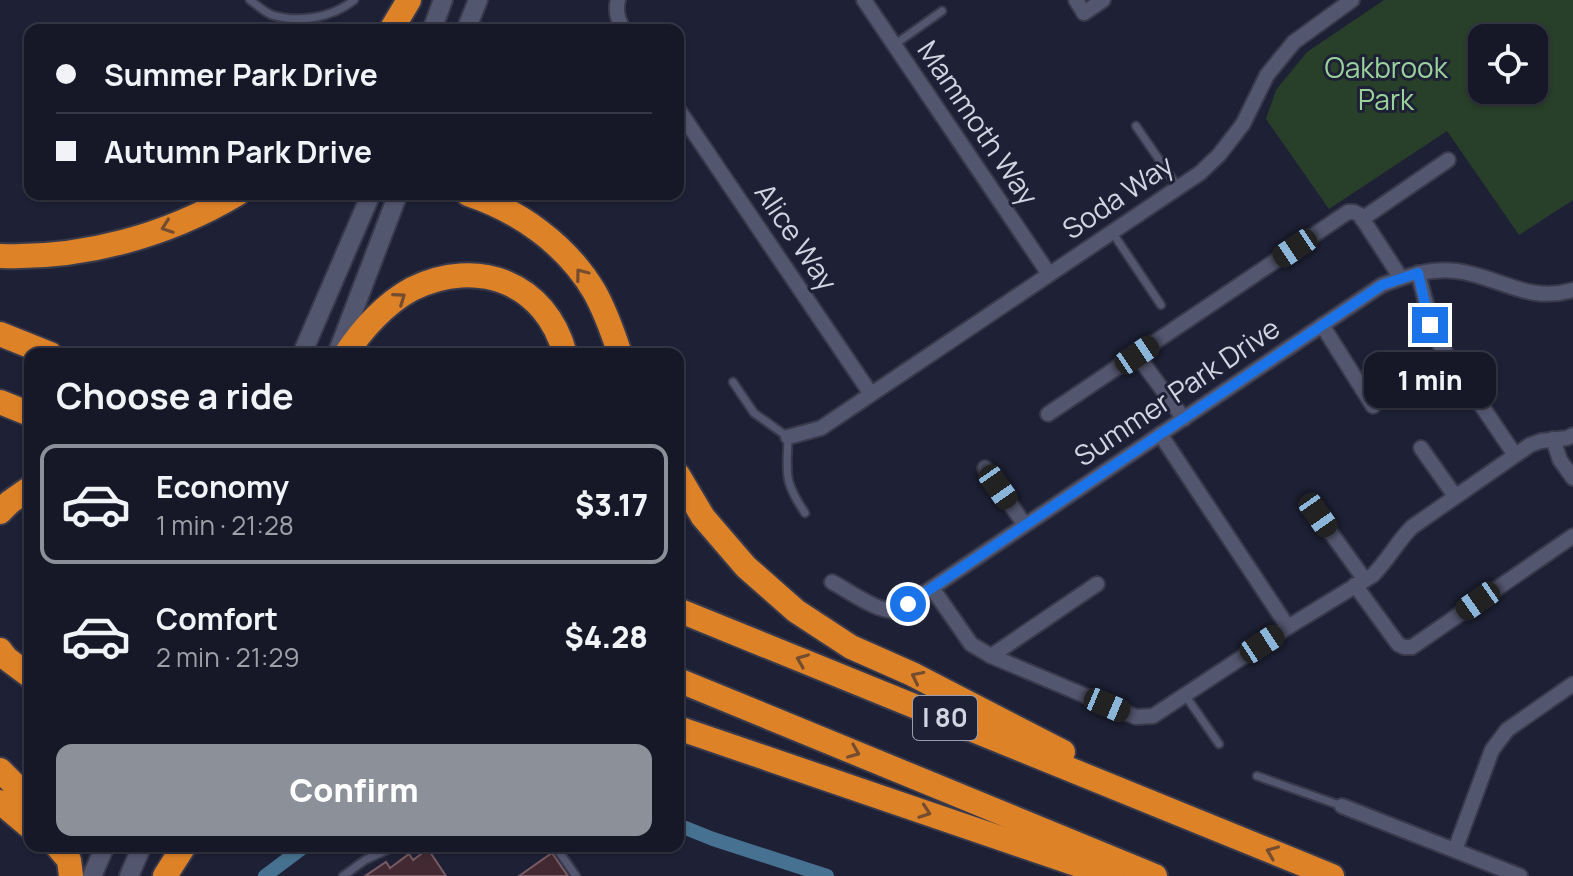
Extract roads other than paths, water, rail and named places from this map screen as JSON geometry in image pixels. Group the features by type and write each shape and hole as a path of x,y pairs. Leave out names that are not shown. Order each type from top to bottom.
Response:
{"highway":[{"path":"395,24 409,0"},
{"path":"0,256 31,257 102,247 170,227 225,200"},
{"path":"485,200 528,221 565,253 594,291 618,348"},
{"path":"351,348 381,312 400,297 436,280 476,275 506,282 525,293 553,325 563,348"},
{"path":"0,334 35,348"},
{"path":"0,402 24,412"},
{"path":"684,485 703,517 746,567 796,611 851,647 912,674 1211,827"},
{"path":"0,512 24,492"},
{"name":"I 80","path":"684,612 1332,876"},
{"path":"0,650 24,672"},
{"name":"I 80","path":"684,682 1155,876"},
{"path":"684,730 1111,876"},
{"path":"0,770 24,794"},
{"path":"0,802 24,822"},
{"path":"62,852 69,860 71,876"},
{"path":"165,876 180,852"}],"main road":[{"path":"434,24 443,0"},
{"path":"468,24 478,0"},
{"path":"305,348 368,200"},
{"path":"339,348 396,200"},
{"path":"92,876 102,852"},
{"path":"129,876 139,852"}],"street":[{"path":"618,0 616,8 621,24"},
{"name":"Mammoth Way","path":"864,0 1049,274"},
{"path":"1076,0 1084,13 1103,0"},
{"name":"Soda Way","path":"788,437 821,428 1200,173 1219,155 1243,124 1267,75 1294,42 1352,0"},
{"name":"Alice Way","path":"684,118 871,394"},
{"path":"1362,219 1448,160"},
{"path":"1048,414 1348,212 1360,215 1401,278"},
{"name":"Summer Park Drive","path":"832,582 882,609 895,612 1373,290 1401,278 1440,270 1469,273 1538,295 1555,295 1573,290"},
{"path":"1418,273 1435,337 1515,455"},
{"path":"1322,325 1373,406"},
{"path":"1137,355 1184,419"},
{"path":"1160,434 1288,627"},
{"path":"932,588 971,644 991,656 1136,717 1153,716 1360,583 1383,565 1399,540 1412,527 1515,455 1541,441 1573,435"},
{"path":"1553,439 1560,460 1573,478"},
{"path":"1421,448 1455,496"},
{"path":"985,468 1025,525"},
{"path":"1318,515 1398,644 1404,647 1412,647 1573,536"},
{"path":"991,656 1097,584"},
{"path":"1455,850 1492,750 1507,730 1573,684"},
{"path":"1342,806 1520,876"}],"lane":[{"path":"250,0 269,14 295,19 321,16 346,7 354,0"},
{"path":"894,45 942,11"},
{"path":"1136,126 1178,187"},
{"path":"1112,232 1161,305"},
{"path":"733,382 754,413 788,437 786,476 791,492 805,513"},
{"path":"1185,695 1219,744"},
{"path":"1257,776 1342,806"},
{"path":"343,876 382,852"},
{"path":"559,852 576,876"}],"waterway":[{"path":"684,827 827,876"},
{"path":"265,876 297,852"}],"park label":[{"name":"Oakbrook Park","path":"1386,84"}]}
